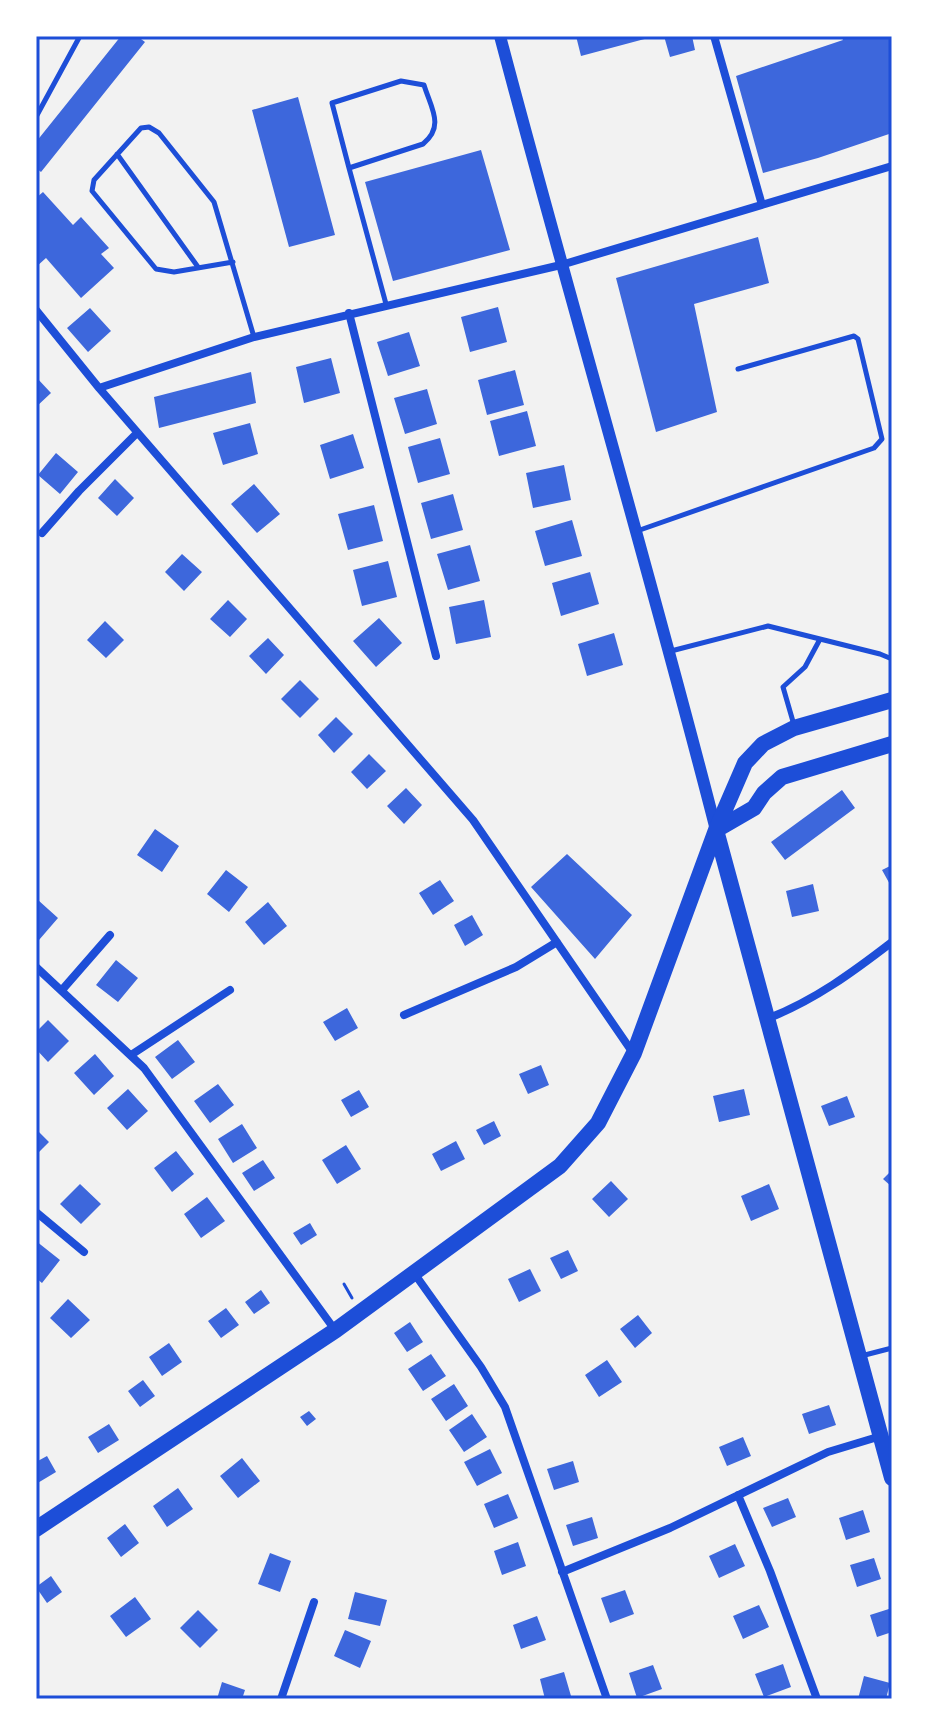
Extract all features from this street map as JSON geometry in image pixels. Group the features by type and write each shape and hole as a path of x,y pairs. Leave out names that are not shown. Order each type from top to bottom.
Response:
{"main road":[{"path":"36,1529 336,1330 560,1166 598,1123 634,1053 716,830 745,763 763,744 794,728 892,700"},
{"path":"716,830 754,808 764,793 782,777 892,744"},
{"path":"716,830 892,1478"}],"street":[{"path":"500,36 670,651 716,830"},
{"path":"714,36 762,205"},
{"path":"99,388 254,337 561,265 892,166"},
{"path":"36,310 137,433 473,820 634,1053"},
{"path":"349,313 436,656"},
{"path":"42,533 137,433"},
{"path":"62,990 110,935"},
{"path":"404,1015 516,967 557,942"},
{"path":"769,1018 800,1006 842,980 892,942"},
{"path":"36,967 144,1068 336,1330"},
{"path":"131,1055 230,990"},
{"path":"36,1212 84,1252"},
{"path":"414,1273 481,1367 505,1407 607,1699"},
{"path":"562,1572 670,1528 828,1452 882,1436"},
{"path":"738,1495 817,1699"},
{"path":"281,1699 314,1602"}],"lane":[{"path":"36,117 80,36"},
{"path":"349,168 423,144 433,137 436,125 424,85 401,81 332,103 349,168 386,304"},
{"path":"233,262 174,272 156,269 92,191 94,180 141,128 149,127 159,133 214,202 233,262 254,337"},
{"path":"117,154 198,267"},
{"path":"636,531 874,448 882,439 858,339 854,336 738,369"},
{"path":"670,651 768,626 892,659"},
{"path":"794,728 783,687 805,667 819,641"},
{"path":"860,1356 892,1348"}],"building":[{"path":"121,36 137,36 145,42 41,172 36,168 36,142"},
{"path":"576,36 652,36 652,37 581,56"},
{"path":"664,36 692,36 695,50 670,57"},
{"path":"841,36 892,36 892,133 763,173 736,76 843,40"},
{"path":"298,97 335,235 289,247 252,110"},
{"path":"481,150 510,250 393,281 365,182"},
{"path":"43,192 73,225 81,217 109,248 101,254 114,268 81,298 46,258 36,267 36,198"},
{"path":"758,237 769,283 694,304 717,412 656,432 616,278"},
{"path":"498,307 507,342 470,352 461,317"},
{"path":"90,308 111,331 88,352 67,328"},
{"path":"409,332 420,366 388,376 377,342"},
{"path":"331,358 340,393 304,403 296,367"},
{"path":"515,370 524,405 487,415 478,380"},
{"path":"251,372 256,403 159,428 154,397"},
{"path":"36,377 51,393 36,407"},
{"path":"427,389 437,424 405,434 394,398"},
{"path":"527,411 536,446 499,456 490,421"},
{"path":"250,423 258,454 223,465 213,433"},
{"path":"353,434 364,468 330,479 320,445"},
{"path":"440,438 450,474 418,483 408,447"},
{"path":"56,453 78,472 60,494 38,475"},
{"path":"564,465 571,500 533,508 526,473"},
{"path":"115,479 134,498 117,516 98,498"},
{"path":"254,484 280,514 257,533 231,504"},
{"path":"453,494 463,530 431,539 421,503"},
{"path":"374,505 383,541 348,550 338,514"},
{"path":"572,520 582,556 545,566 535,531"},
{"path":"470,545 480,581 448,590 437,554"},
{"path":"182,554 202,572 184,591 165,572"},
{"path":"388,561 397,597 362,606 353,570"},
{"path":"590,572 599,604 561,616 552,583"},
{"path":"228,600 247,619 230,637 210,619"},
{"path":"484,600 491,637 456,644 449,607"},
{"path":"379,618 402,643 376,667 353,641"},
{"path":"105,621 124,640 106,658 87,640"},
{"path":"614,633 623,665 587,676 578,644"},
{"path":"268,638 284,655 266,674 249,656"},
{"path":"300,680 319,699 300,718 281,699"},
{"path":"336,717 353,734 334,753 318,735"},
{"path":"369,754 386,771 367,789 351,772"},
{"path":"406,788 422,805 404,824 387,806"},
{"path":"842,790 855,808 785,860 771,842"},
{"path":"155,829 179,846 162,872 137,855"},
{"path":"567,854 632,915 595,959 531,887"},
{"path":"892,865 892,888 882,870"},
{"path":"226,870 248,887 229,912 207,894"},
{"path":"440,880 454,901 433,915 419,893"},
{"path":"813,884 819,911 792,917 786,891"},
{"path":"38,900 58,918 39,940 36,938"},
{"path":"268,902 287,926 264,945 245,922"},
{"path":"472,915 483,935 465,946 454,925"},
{"path":"116,960 138,978 118,1002 96,985"},
{"path":"347,1008 358,1028 335,1041 323,1022"},
{"path":"48,1020 69,1041 48,1062 36,1049 36,1032"},
{"path":"178,1040 195,1062 172,1079 155,1057"},
{"path":"95,1054 114,1076 94,1095 74,1073"},
{"path":"541,1065 549,1085 528,1094 519,1074"},
{"path":"218,1084 234,1105 210,1123 194,1101"},
{"path":"128,1089 148,1111 127,1130 107,1108"},
{"path":"744,1089 750,1115 719,1122 713,1096"},
{"path":"359,1090 369,1107 351,1117 341,1100"},
{"path":"847,1096 855,1117 829,1126 821,1106"},
{"path":"494,1121 501,1136 484,1145 476,1130"},
{"path":"242,1124 257,1148 233,1163 218,1139"},
{"path":"36,1129 49,1142 36,1155"},
{"path":"456,1141 465,1159 441,1171 432,1154"},
{"path":"346,1145 361,1169 337,1184 322,1160"},
{"path":"176,1151 194,1174 172,1192 154,1168"},
{"path":"263,1160 275,1178 254,1191 242,1173"},
{"path":"892,1170 892,1187 883,1179"},
{"path":"611,1181 628,1199 609,1217 592,1199"},
{"path":"80,1184 101,1204 81,1224 60,1204"},
{"path":"769,1184 779,1209 751,1221 741,1196"},
{"path":"207,1197 225,1221 201,1238 184,1214"},
{"path":"310,1223 317,1235 301,1245 293,1233"},
{"path":"36,1241 60,1260 42,1283 36,1278"},
{"path":"568,1250 578,1271 561,1279 550,1258"},
{"path":"530,1269 541,1291 519,1302 508,1279"},
{"path":"261,1290 270,1303 254,1314 245,1302"},
{"path":"68,1299 90,1320 71,1338 50,1318"},
{"path":"226,1308 239,1325 221,1338 208,1321"},
{"path":"638,1315 652,1333 635,1348 620,1329"},
{"path":"410,1322 423,1342 407,1352 394,1333"},
{"path":"169,1343 182,1362 162,1376 149,1357"},
{"path":"431,1354 446,1376 423,1391 408,1369"},
{"path":"607,1360 622,1382 599,1397 585,1375"},
{"path":"143,1380 155,1396 140,1407 128,1391"},
{"path":"454,1384 468,1406 446,1421 431,1399"},
{"path":"829,1405 836,1425 809,1434 802,1414"},
{"path":"309,1411 316,1419 307,1426 300,1417"},
{"path":"472,1414 487,1437 464,1452 449,1430"},
{"path":"109,1424 119,1440 98,1453 88,1437"},
{"path":"743,1437 751,1456 727,1466 719,1447"},
{"path":"490,1449 502,1473 477,1486 464,1462"},
{"path":"47,1456 56,1472 36,1484 36,1462"},
{"path":"242,1458 260,1481 238,1498 220,1476"},
{"path":"573,1461 579,1482 554,1490 547,1469"},
{"path":"178,1488 193,1509 167,1527 153,1506"},
{"path":"508,1494 518,1518 494,1528 484,1504"},
{"path":"788,1498 796,1517 772,1527 763,1508"},
{"path":"863,1510 870,1532 846,1540 839,1518"},
{"path":"592,1517 598,1538 573,1546 566,1525"},
{"path":"125,1524 139,1543 121,1557 107,1538"},
{"path":"518,1542 526,1566 502,1575 494,1551"},
{"path":"735,1544 745,1566 719,1578 709,1556"},
{"path":"270,1553 291,1561 280,1592 258,1584"},
{"path":"874,1558 881,1579 857,1587 850,1565"},
{"path":"51,1576 62,1592 47,1603 36,1587"},
{"path":"625,1590 634,1614 610,1623 601,1598"},
{"path":"355,1592 387,1600 380,1626 348,1619"},
{"path":"135,1597 151,1619 126,1637 110,1616"},
{"path":"759,1605 769,1627 743,1639 733,1616"},
{"path":"892,1608 892,1632 877,1637 870,1615"},
{"path":"198,1610 218,1630 200,1648 180,1628"},
{"path":"537,1616 546,1640 521,1649 513,1625"},
{"path":"345,1630 371,1641 360,1668 334,1656"},
{"path":"783,1664 791,1687 764,1697 755,1674"},
{"path":"653,1665 662,1689 637,1698 629,1673"},
{"path":"564,1672 571,1696 545,1699 540,1679"},
{"path":"864,1676 890,1683 886,1699 858,1699"},
{"path":"222,1682 245,1690 242,1699 217,1699"}]}
